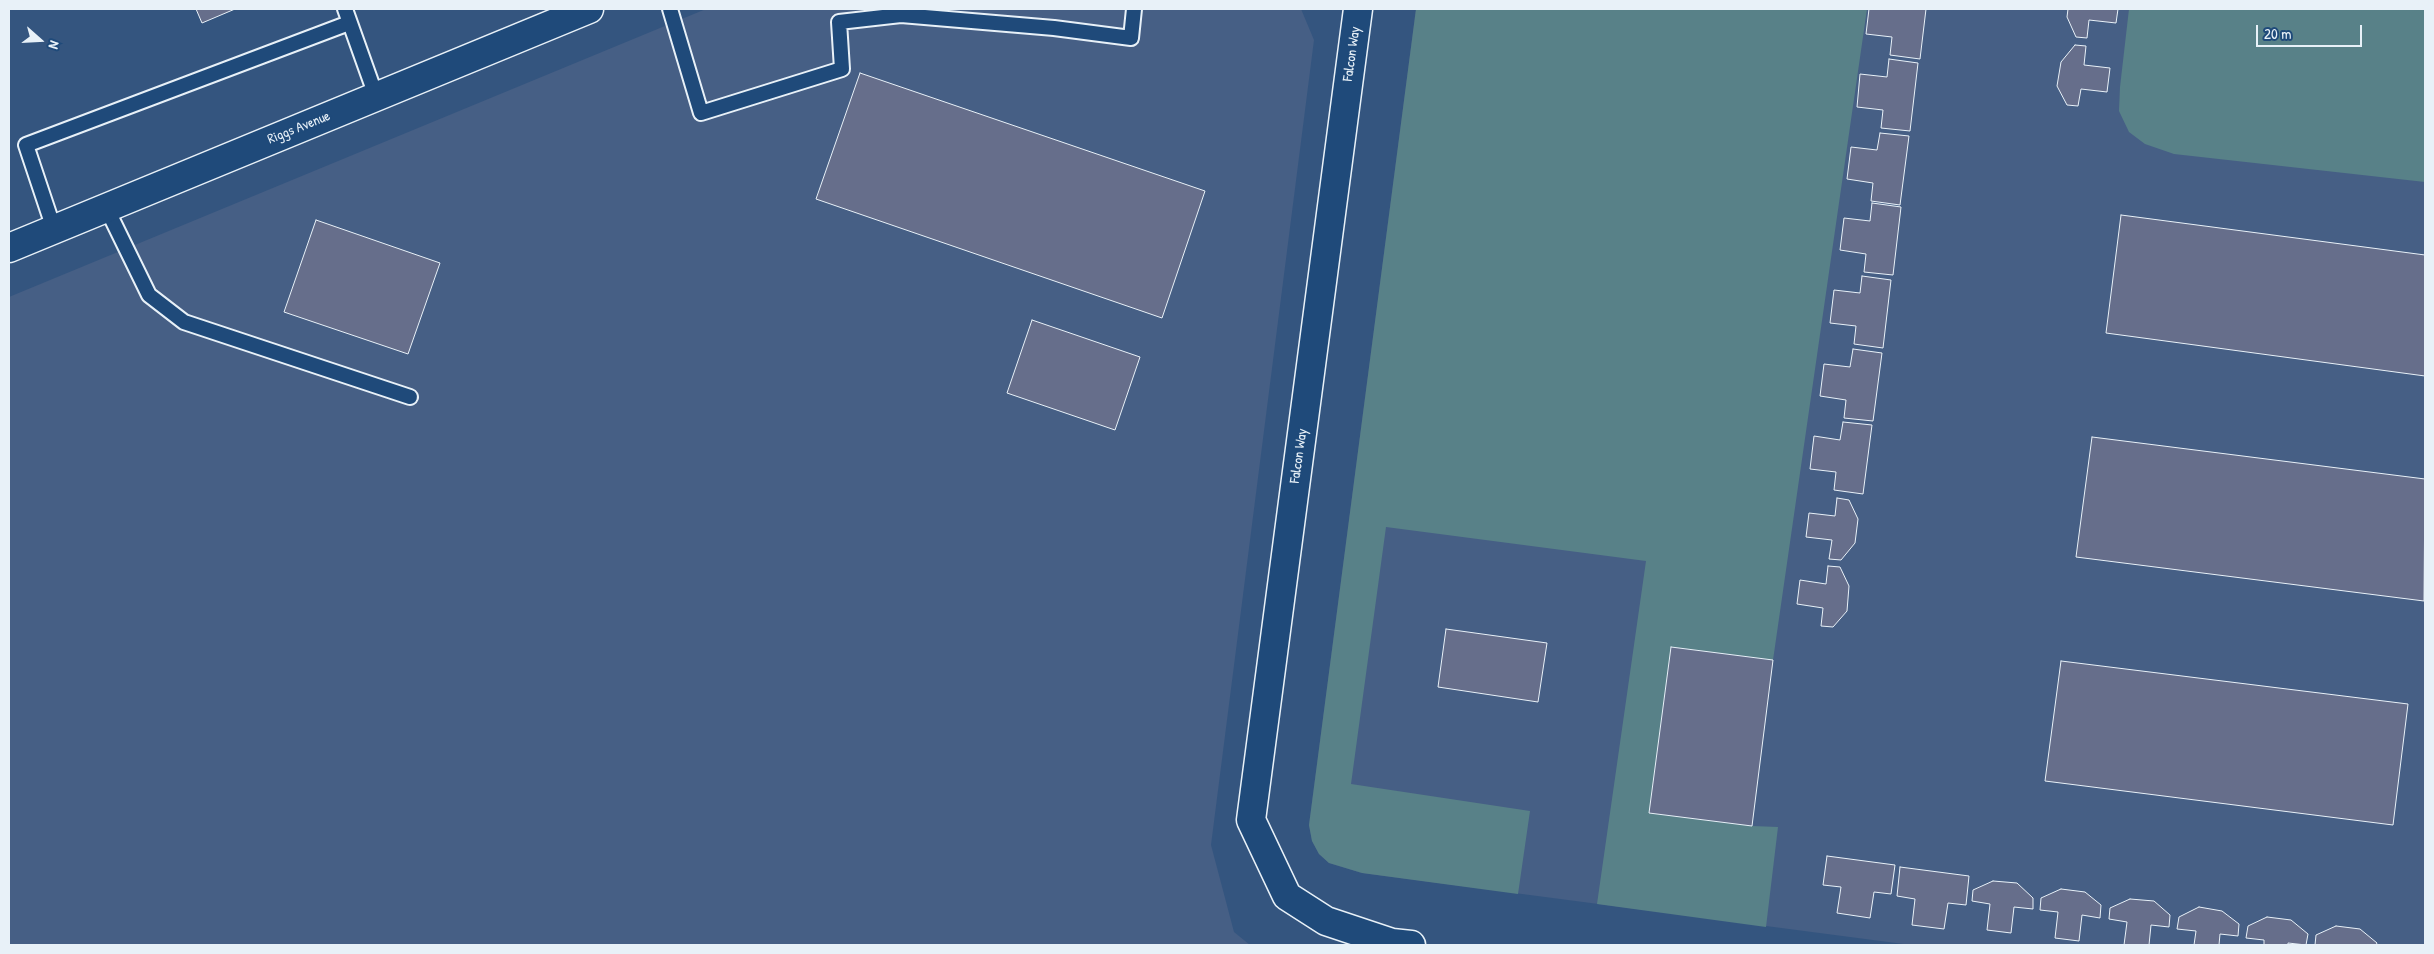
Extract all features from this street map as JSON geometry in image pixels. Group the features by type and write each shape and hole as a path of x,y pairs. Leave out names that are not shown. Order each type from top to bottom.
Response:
{"street":[{"name":"Riggs Avenue","path":"9,248 590,9"},
{"name":"Falcon Way","path":"1358,9 1251,820 1287,896 1326,921 1392,943 1411,945"}],"lane":[{"path":"345,9 376,96"},
{"path":"670,9 701,113 842,68 839,22 901,15 942,14 1131,38 1134,9"},
{"path":"54,229 26,145 349,23"},
{"path":"106,207 149,295 184,322 410,397"}],"shaded area":[{"path":"706,9 1301,9 1314,40 1211,845 1234,932 1250,945 9,945 9,297"},
{"path":"1416,9 2425,9 2425,945 1911,945 1362,873 1329,863 1319,854 1312,841 1309,825"}],"green space":[{"path":"1416,9 1867,9 1773,660 1671,647 1649,813 1752,826 1778,827 1766,927 1597,904 1646,561 1386,527 1351,784 1530,811 1518,894 1362,873 1329,863 1319,854 1312,841 1309,825"},
{"path":"2129,9 2425,9 2425,182 2174,154 2145,144 2129,132 2119,111"}],"building":[{"path":"196,9 235,9 202,23"},
{"path":"1869,9 1926,9 1920,59 1890,55 1892,37 1866,34"},
{"path":"2068,9 2118,9 2116,23 2089,20 2087,38 2076,37 2067,17"},
{"path":"2075,45 2086,46 2084,65 2110,68 2107,92 2081,89 2078,106 2067,105 2057,86 2061,62"},
{"path":"1889,59 1918,63 1910,131 1881,128 1883,110 1857,107 1860,74 1887,77"},
{"path":"860,73 1205,191 1162,318 816,199"},
{"path":"1880,133 1909,136 1900,205 1871,201 1873,183 1847,179 1851,147 1877,150"},
{"path":"1872,203 1901,207 1893,275 1864,272 1866,254 1840,250 1844,218 1870,221"},
{"path":"2121,215 2425,255 2425,376 2106,333"},
{"path":"316,220 440,263 408,354 284,312"},
{"path":"1862,276 1891,280 1883,348 1854,344 1856,326 1830,323 1834,290 1860,293"},
{"path":"1032,320 1140,357 1115,430 1007,393"},
{"path":"1853,349 1882,353 1873,421 1844,418 1846,400 1820,396 1824,364 1850,367"},
{"path":"1843,422 1872,425 1863,494 1834,490 1836,472 1810,469 1814,436 1840,440"},
{"path":"2092,437 2425,479 2424,601 2076,557"},
{"path":"1837,498 1849,500 1858,519 1855,543 1841,560 1829,559 1832,540 1806,537 1809,513 1835,516"},
{"path":"1828,566 1840,567 1849,586 1847,611 1833,627 1821,626 1823,608 1797,604 1800,580 1826,584"},
{"path":"1446,629 1547,643 1538,702 1438,687"},
{"path":"1671,647 1773,660 1752,826 1649,813"},
{"path":"2061,661 2408,704 2393,825 2045,781"},
{"path":"1827,856 1895,865 1891,894 1874,892 1870,918 1837,913 1841,887 1823,885"},
{"path":"1900,867 1969,876 1966,905 1948,903 1944,929 1912,925 1915,899 1897,896"},
{"path":"1993,881 2017,883 2033,898 2033,909 2014,907 2011,933 1987,930 1990,904 1972,901 1973,890"},
{"path":"2061,889 2085,892 2101,905 2100,918 2082,915 2079,941 2055,938 2058,912 2040,910 2041,898"},
{"path":"2130,899 2154,901 2170,915 2169,927 2151,925 2149,945 2124,945 2127,922 2109,919 2110,908"},
{"path":"2199,907 2222,911 2239,924 2238,936 2220,934 2219,945 2194,945 2196,931 2177,929 2179,917"},
{"path":"2267,917 2291,920 2308,934 2306,945 2288,943 2288,945 2264,945 2264,940 2246,938 2248,926"},
{"path":"2336,926 2360,929 2377,943 2376,945 2315,945 2316,935"}]}
